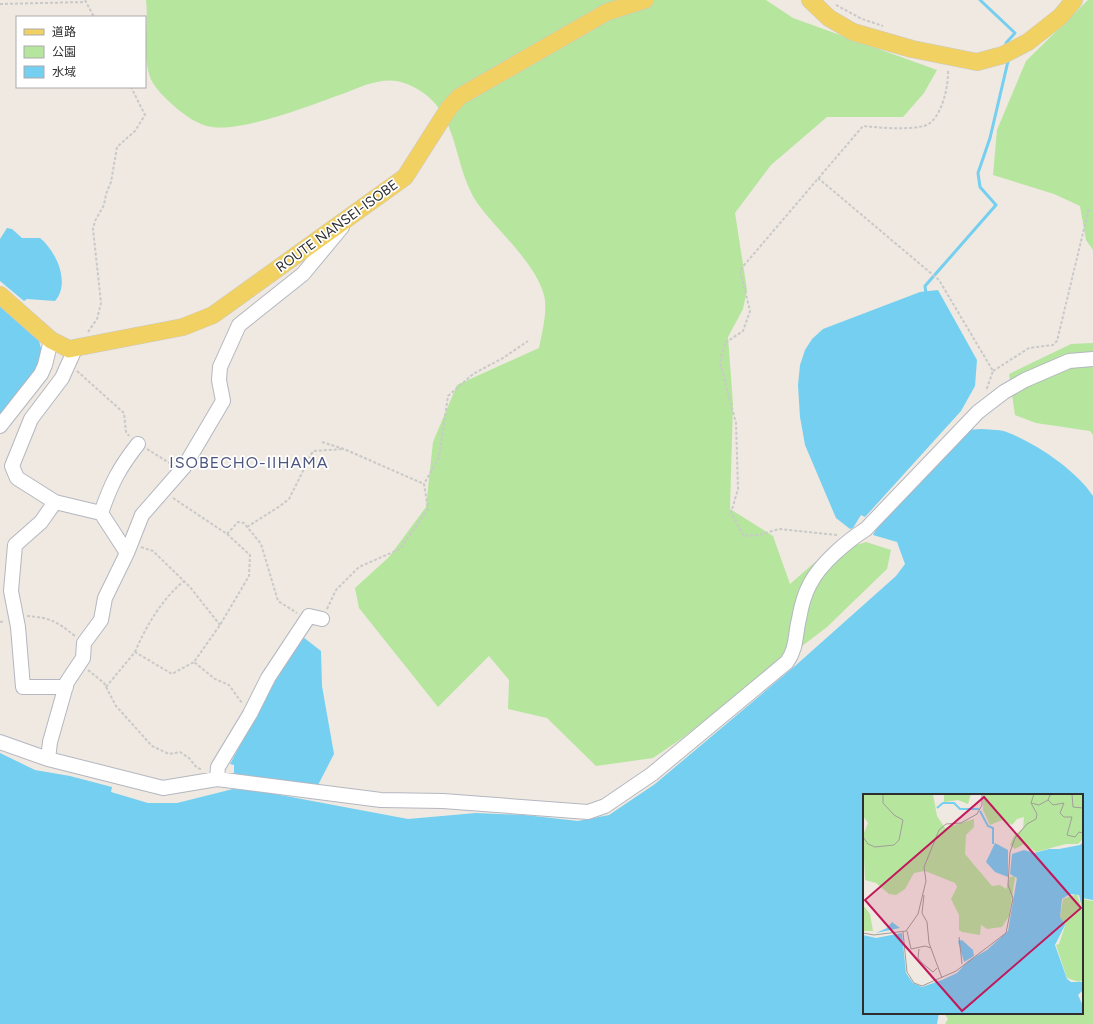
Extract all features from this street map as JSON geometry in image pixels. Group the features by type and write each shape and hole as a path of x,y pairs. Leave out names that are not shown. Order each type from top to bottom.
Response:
{"main road":[{"name":"ROUTE NANSEI-ISOBE","path":"72,356 183,327 213,315 405,177 449,108 459,97 607,12 644,0"},
{"path":"810,0 828,18 853,32 912,49 977,62 990,60 1015,49 1043,31 1061,16 1074,0"},
{"path":"0,295 51,340 69,349 72,356"}],"street":[{"path":"48,758 50,742 66,687 83,658 84,643 101,620 105,598 129,548 142,515 181,471 223,401 219,380 220,367 239,325 303,274 350,217"},
{"path":"0,426 41,374 45,365 51,340"},
{"path":"72,356 62,378 31,419 12,466 17,478 55,502 101,513 129,548"},
{"path":"217,773 252,782 381,800 443,801 588,812 605,806 658,770 787,662 794,653 798,620 810,584 818,570 866,529 983,408 1004,392 1025,380 1069,361 1093,359"},
{"path":"101,513 113,480 124,461 138,444"},
{"path":"55,502 40,522 15,545 11,591 16,615 23,687 66,687"},
{"path":"0,742 48,758 163,788 201,780 217,773 268,678 316,618"}],"path":[{"path":"0,4 86,1 94,16"},
{"path":"834,3 862,19 890,28"},
{"path":"848,543 837,536 778,529 759,535 744,536 731,513 738,489 736,423 720,363 725,343 743,331 750,311 740,270 863,126 884,128 926,126 938,114 948,82 947,57"},
{"path":"132,88 146,115 134,131 117,147 111,182 93,229 101,303 97,319 72,356 124,413 126,432 138,444 181,471"},
{"path":"818,178 939,280 993,371"},
{"path":"983,408 984,395 993,371 1029,348 1053,345 1057,341 1089,208"},
{"path":"227,534 238,522 244,523 261,544 278,601 299,615 316,618 336,590 359,567 400,549 428,509 424,484 439,457 448,396 473,374 503,358 528,341"},
{"path":"322,442 344,449 424,484"},
{"path":"247,527 289,499 313,451 344,449"},
{"path":"134,652 172,674 194,662 220,625 249,576 250,555 227,534 164,491"},
{"path":"129,548 153,551 184,581 220,625"},
{"path":"106,687 134,652 144,631 172,591 184,581"},
{"path":"16,615 43,618 57,622 84,643"},
{"path":"80,662 104,683 116,706 152,746 169,754 180,752 189,758 197,768 217,773"},
{"path":"194,662 215,679 229,686 250,714"}],"green space":[{"path":"146,0 766,0 793,18 937,70 924,93 903,117 827,117 771,165 735,213 747,290 743,309 728,337 733,404 730,509 773,536 790,584 822,556 866,542 891,550 887,569 827,627 681,739 653,758 596,766 547,718 508,709 509,680 489,656 438,707 359,608 355,588 389,557 426,507 433,442 457,385 539,348 544,322 544,295 533,271 481,208 471,192 447,123 438,107 425,94 399,81 391,80 376,82 298,110 260,121 226,127 207,126 196,122 174,106 159,92 153,83 149,74 146,55"},
{"path":"1088,0 1093,0 1093,250 1086,240 1080,206 1054,194 993,175 997,130 1026,61"},
{"path":"1093,343 1093,435 1090,431 1036,423 1015,415 1009,374 1071,344"},
{"path":"1083,899 1093,901 1093,1024 945,1024 948,1019 945,1014 1083,1014"}],"water":[{"path":"7,228 12,229 22,238 40,238 51,251 60,268 62,277 60,294 55,301 27,299 24,301 0,281 0,239"},
{"path":"938,290 977,360 975,386 961,411 865,517 861,515 853,528 850,529 836,518 805,445 800,417 798,385 800,365 805,350 812,339 823,329 920,292"},
{"path":"0,302 32,331 39,341 42,352 40,364 0,417"},
{"path":"965,430 999,430 1032,444 1056,459 1067,468 1077,477 1093,496 1093,900 1083,898 1083,794 863,794 863,1014 939,1014 937,1024 0,1024 0,753 35,770 70,776 112,787 111,792 148,803 177,803 233,789 259,791 408,819 476,813 525,815 578,821 609,815 655,784 795,666 896,576 905,564 897,542 873,535 877,528"},
{"path":"303,637 321,651 322,686 334,754 317,787 234,774 234,765 230,764 271,688"}],"waterway":[{"path":"980,0 1015,33 1006,43 1007,46"},
{"path":"926,294 925,286 996,205 980,187 978,173 990,138 1009,57"}],"district":[{"name":"ISOBECHO-IIHAMA","path":"249,462"}]}
